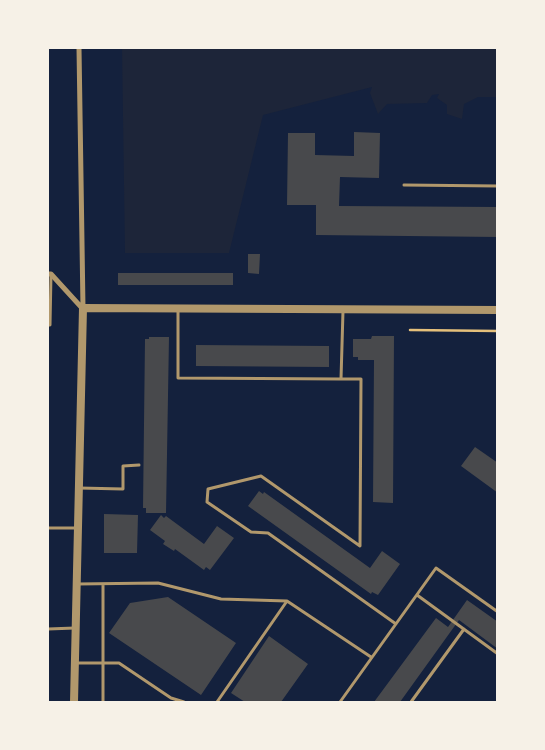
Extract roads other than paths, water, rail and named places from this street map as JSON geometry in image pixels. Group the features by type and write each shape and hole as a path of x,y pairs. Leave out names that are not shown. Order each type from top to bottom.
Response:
{"street":[{"path":"74,702 83,308 79,48"},
{"path":"49,274 83,308 498,310"}],"lane":[{"path":"404,185 498,186"},
{"path":"48,325 50,325 49,274"},
{"path":"178,308 178,378 362,379 360,546 261,476 208,489 207,502 251,532 268,533 396,624"},
{"path":"341,379 343,310"},
{"path":"79,488 123,489 123,466 139,465"},
{"path":"48,528 78,528"},
{"path":"340,702 436,568 498,612"},
{"path":"77,584 158,584 221,599 287,601 371,657"},
{"path":"103,584 103,702"},
{"path":"417,595 498,654"},
{"path":"216,702 287,601"},
{"path":"48,629 75,628"},
{"path":"411,702 464,629"},
{"path":"75,663 119,663 171,698 184,702"},
{"path":"165,702 171,698"}]}
